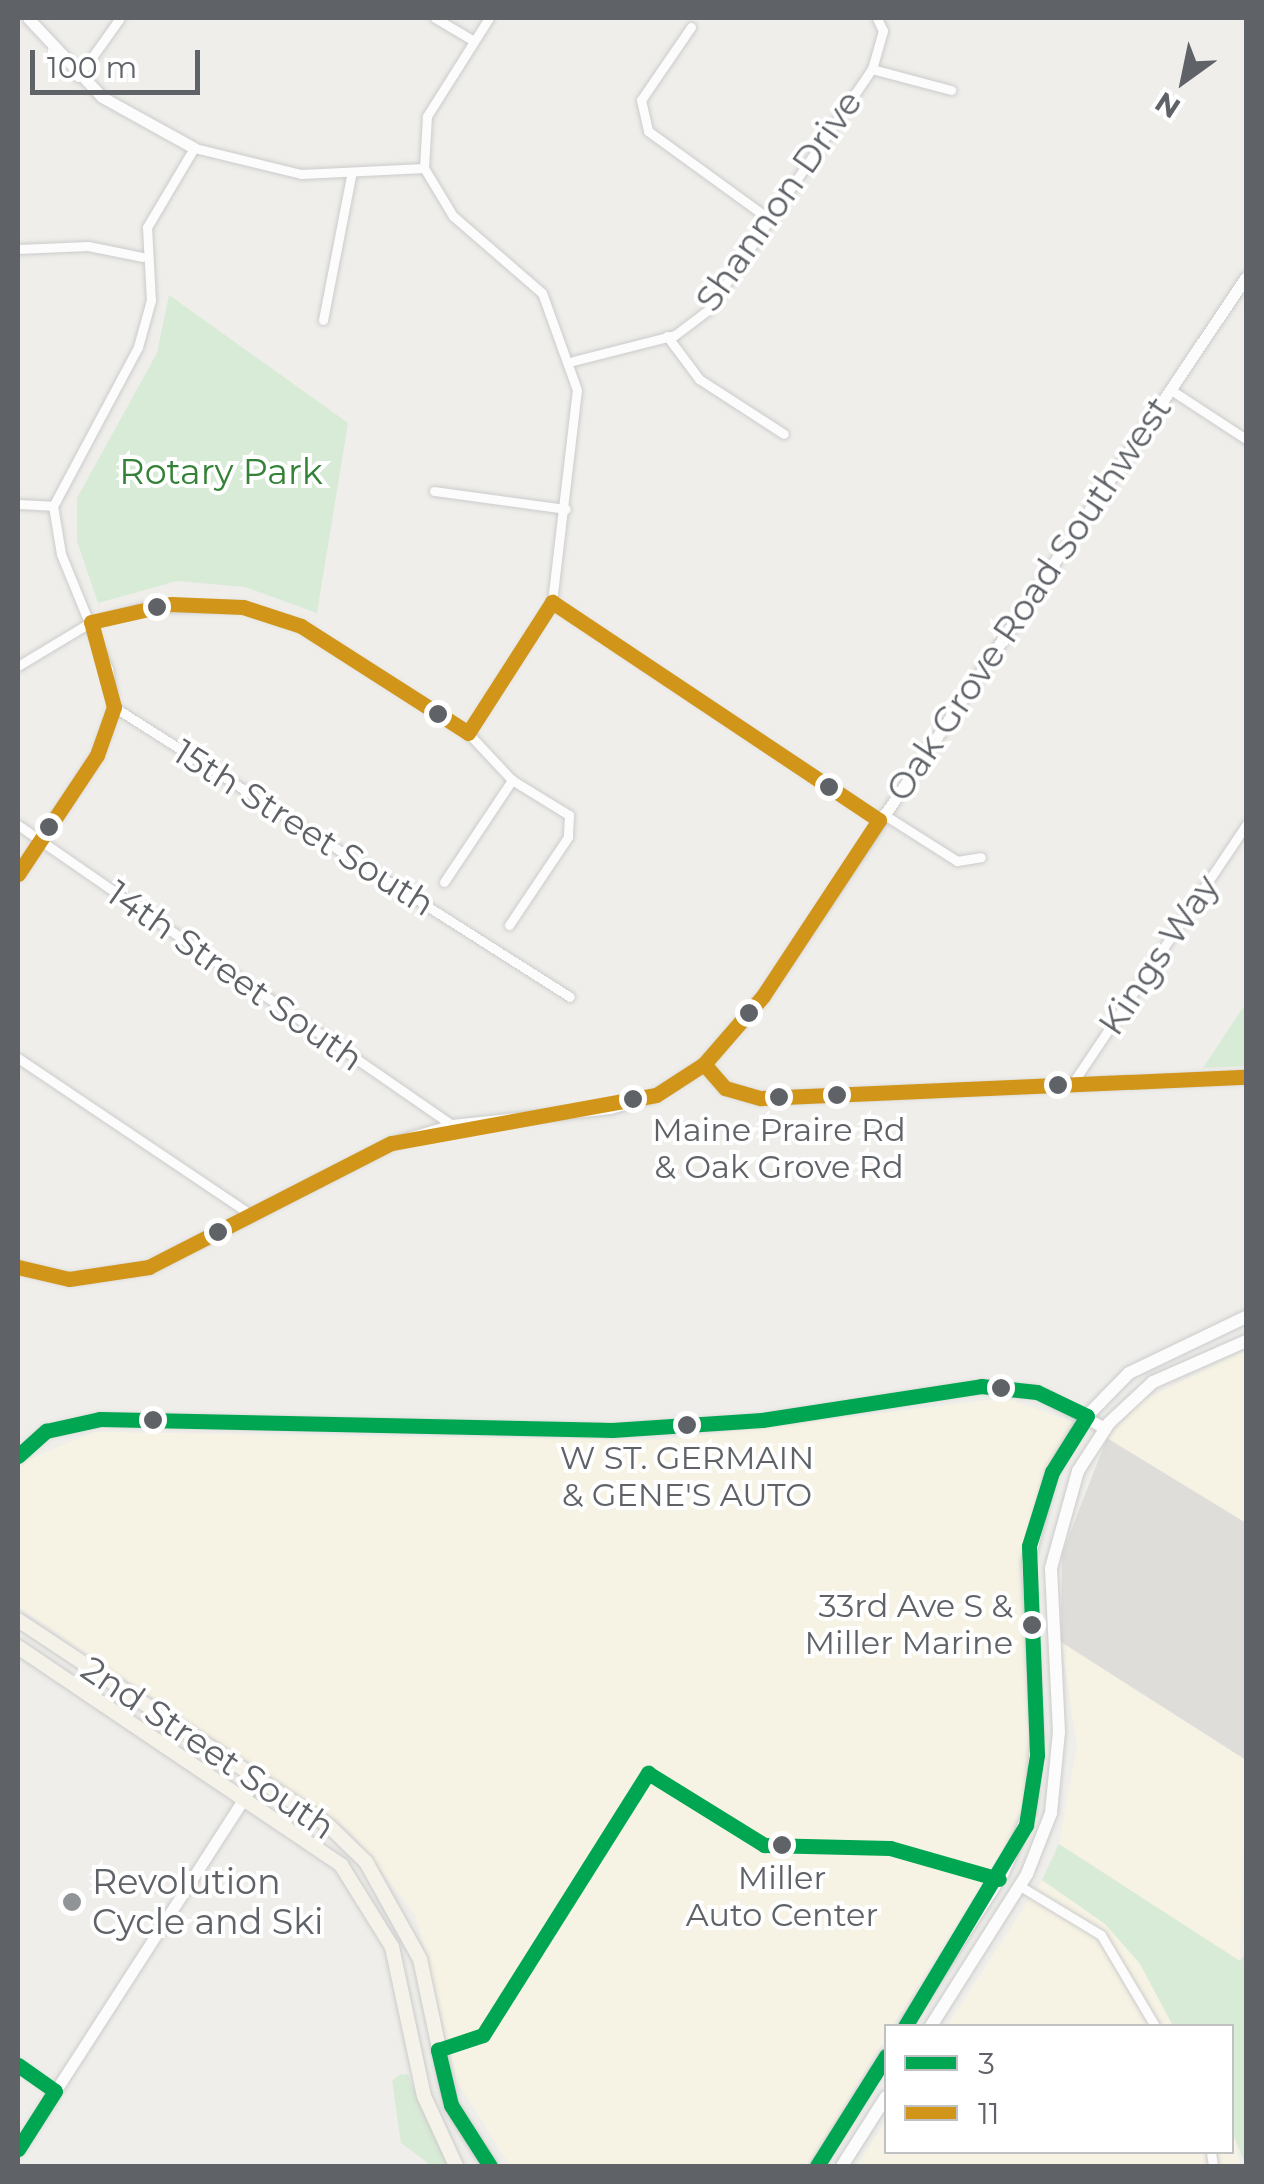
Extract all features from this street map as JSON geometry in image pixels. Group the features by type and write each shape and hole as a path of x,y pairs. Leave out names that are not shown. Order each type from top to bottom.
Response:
{"main road":[{"path":"906,2024 1026,1825 1037,1755 1030,1546 1052,1472 1087,1416 1164,1350 1246,1318"},
{"path":"932,2024 1020,1886 1058,1778 1054,1541 1078,1471 1105,1428 1164,1375 1246,1342"},
{"name":"2nd Street South","path":"18,1620 328,1825 396,1905 420,1959 451,2105 490,2166"},
{"name":"2nd Street South","path":"18,1647 316,1842 380,1918 424,2096 456,2166"},
{"path":"817,2166 884,2059"},
{"path":"842,2166 884,2099"}],"street":[{"path":"28,18 78,76 194,148 264,169 351,176 424,168"},
{"path":"78,76 120,18"},
{"path":"436,18 474,41"},
{"path":"468,732 552,602 566,509 573,361 542,293 453,216 424,168 427,116 489,18"},
{"name":"Shannon Drive","path":"573,361 667,336 708,310 872,69 883,31 877,18"},
{"path":"692,27 641,100 648,131 769,218"},
{"path":"872,69 951,90"},
{"path":"18,874 97,756 114,708 90,622 60,554 54,506 138,347 150,300 142,257 148,228 194,148"},
{"path":"323,320 351,176"},
{"path":"18,249 88,246 142,257"},
{"name":"Oak Grove Road Southwest","path":"18,1267 69,1278 149,1266 392,1144 452,1126 610,1108 656,1095 704,1064 762,996 1246,278"},
{"path":"667,336 699,379 784,434"},
{"path":"1171,390 1246,439"},
{"path":"434,491 566,509"},
{"path":"18,504 54,506"},
{"path":"552,602 881,817 957,861 981,857"},
{"path":"18,666 90,622 172,604 243,607 301,626 468,732 512,780 570,824 509,925"},
{"name":"15th Street South","path":"114,708 570,996"},
{"path":"444,882 512,780"},
{"name":"14th Street South","path":"18,825 452,1126"},
{"name":"Kings Way","path":"1072,1084 1246,825"},
{"path":"18,1058 250,1214"},
{"path":"704,1064 725,1088 761,1098 1246,1077"},
{"path":"18,1456 46,1431 100,1419 612,1430 762,1420 981,1386 1037,1392 1105,1428"},
{"path":"18,2149 256,1778"},
{"path":"1020,1886 1100,1935 1154,2024"},
{"path":"18,2065 55,2091"}],"shaded area":[{"path":"1246,1350 1246,1523 1107,1438 1142,1401"},
{"path":"1006,1398 1072,1422 1021,1555 1032,1766 1024,1814 895,2024 884,2024 884,2041 807,2166 510,2166 457,2081 416,1916 349,1830 18,1607 18,1464 94,1432 659,1440"},
{"path":"1107,1438 1246,1523 1246,1760 1061,1642 1062,1554"},
{"path":"1061,1642 1246,1760 1240,1962 1059,1844 1077,1746"},
{"path":"1042,1880 1085,1902 1168,1991 1185,2024 948,2024"},
{"path":"884,2124 884,2154 1234,2154 1234,2133 1240,2166 857,2166"}],"green space":[{"name":"Rotary Park","path":"169,295 348,423 317,613 245,587 177,581 98,603 77,541 77,498 157,353"},
{"path":"1246,1003 1246,1066 1203,1068"},
{"path":"1059,1844 1240,1961 1246,1952 1246,2166 1234,2137 1234,2024 1172,2024 1140,1964 1105,1924 1042,1880"},
{"path":"401,2074 408,2075 448,2166 432,2166 401,2143 392,2081"}],"transit line":[{"name":"11","path":"18,874 97,755 114,707 91,622 171,604 243,607 301,626 468,733 552,602 879,820 763,996 704,1064 656,1095 391,1143 149,1267 69,1279 18,1267"},
{"name":"11","path":"704,1064 725,1088 761,1098 1246,1077"},
{"name":"3","path":"18,1456 46,1431 100,1419 612,1430 762,1420 981,1386 1037,1392 1087,1416 1052,1472 1029,1546 1037,1755 1026,1825 906,2024"},
{"name":"3","path":"490,2166 451,2105 438,2050 483,2035 648,1773 764,1845 890,1848 999,1879"},
{"name":"3","path":"817,2166 884,2059"},
{"name":"3","path":"18,2065 55,2091 18,2149"}],"place":[{"name":"Maine Praire Rd & Oak Grove Rd","path":"779,1097"},
{"name":"W ST. GERMAIN & GENE'S AUTO","path":"687,1425"},
{"name":"33rd Ave S & Miller Marine","path":"1032,1625"},
{"name":"Miller Auto Center","path":"782,1845"},
{"name":"Revolution Cycle and Ski","path":"72,1902"}]}
